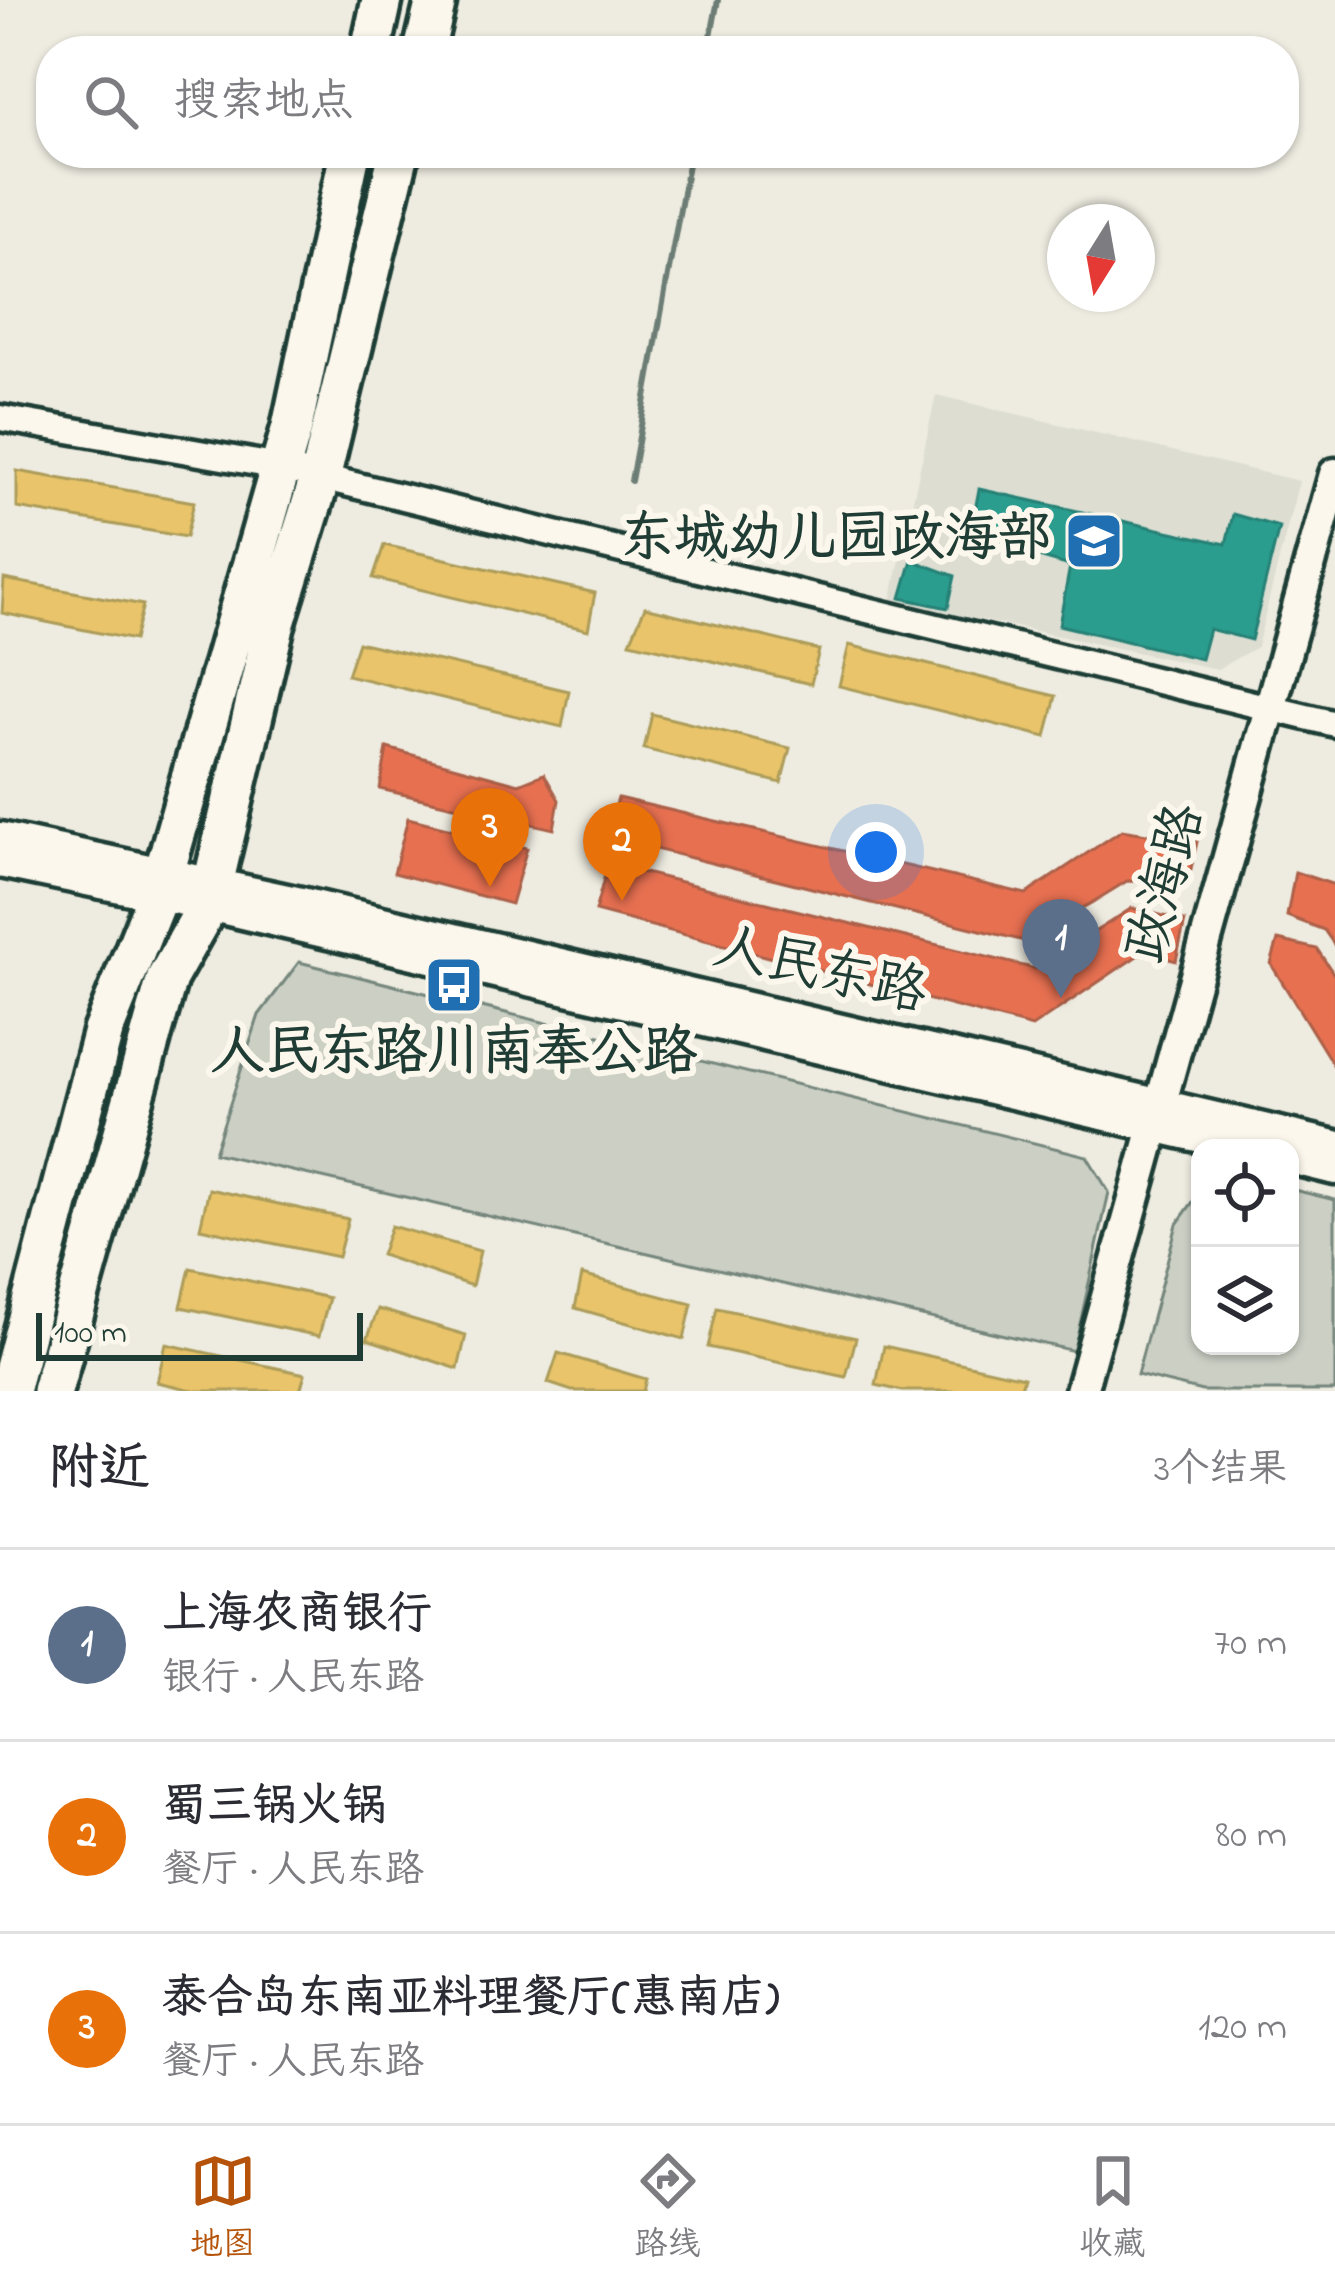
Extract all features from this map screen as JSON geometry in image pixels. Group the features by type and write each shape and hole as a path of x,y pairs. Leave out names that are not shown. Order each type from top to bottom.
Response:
{"main road":[{"path":"374,36 382,0"},
{"path":"428,36 436,0"},
{"path":"9,1391 103,1031 161,883 280,467 347,168"},
{"path":"52,1391 167,978 211,894 274,626 320,478 395,168"}],"street":[{"path":"0,418 280,467 1335,724"},
{"name":"政海路","path":"1081,1391 1335,474"},
{"name":"人民东路","path":"0,838 161,883 1157,1116 1335,1146"},
{"name":"人民东路","path":"0,862 161,883"},
{"name":"人民东路","path":"1157,1116 1222,1139"},
{"path":"1299,1160 1335,1169"}],"shaded area":[{"name":"东城幼儿园政海部","path":"936,395 1299,481 1257,647 1217,669 891,601"},
{"path":"299,962 1087,1156 1109,1192 1074,1351 214,1153 259,1015"},
{"path":"1299,1191 1335,1200 1335,1391 1202,1391 1137,1375 1177,1224 1191,1205 1191,1355 1299,1355"}],"building: 住宅":[{"path":"17,471 194,502 186,537 17,508"},
{"path":"384,545 595,593 588,630 373,578"},
{"path":"4,579 143,605 134,640 2,613"},
{"path":"645,607 819,650 811,684 630,642"},
{"path":"358,642 569,691 562,727 347,675"},
{"path":"849,645 1056,696 1046,737 839,686"},
{"path":"652,714 790,748 781,783 644,749"},
{"path":"209,1189 348,1219 338,1257 200,1228"},
{"path":"391,1226 480,1251 472,1286 381,1255"},
{"path":"190,1268 329,1298 319,1336 181,1307"},
{"path":"582,1275 692,1304 684,1339 575,1308"},
{"path":"717,1308 856,1338 846,1377 708,1347"},
{"path":"378,1309 466,1335 458,1369 367,1339"},
{"path":"166,1344 305,1374 300,1391 197,1391 157,1382"},
{"path":"884,1346 1024,1377 1020,1391 902,1391 876,1385"},
{"path":"558,1353 646,1379 643,1391 572,1391 548,1383"}],"building: 商业":[{"path":"387,748 519,784 544,774 559,800 554,829 380,789"},
{"path":"618,798 1026,894 1122,830 1197,842 1188,882 1127,881 1028,942 607,837"},
{"path":"408,818 527,848 511,904 394,873"},
{"path":"608,864 1036,969 1132,908 1185,921 1176,961 1143,952 1032,1027 595,911"},
{"path":"1295,872 1335,885 1335,946 1324,930 1287,916"},
{"path":"1278,940 1317,949 1335,976 1335,1068 1271,964"}],"building: 学校":[{"path":"979,489 1226,544 1233,514 1279,527 1251,640 1209,629 1201,659 1059,625 1070,566 970,537"},
{"path":"912,560 955,576 948,608 901,598"}],"waterway":[{"path":"711,36 718,0"},
{"path":"631,481 687,168"}],"place":[{"name":"东城幼儿园政海部","path":"1094,541"},
{"name":"泰合岛东南亚料理餐厅(惠南店)","path":"490,887"},
{"name":"蜀三锅火锅","path":"622,901"},
{"name":"人民东路川南奉公路","path":"454,985"},
{"name":"上海农商银行","path":"1061,998"}]}
